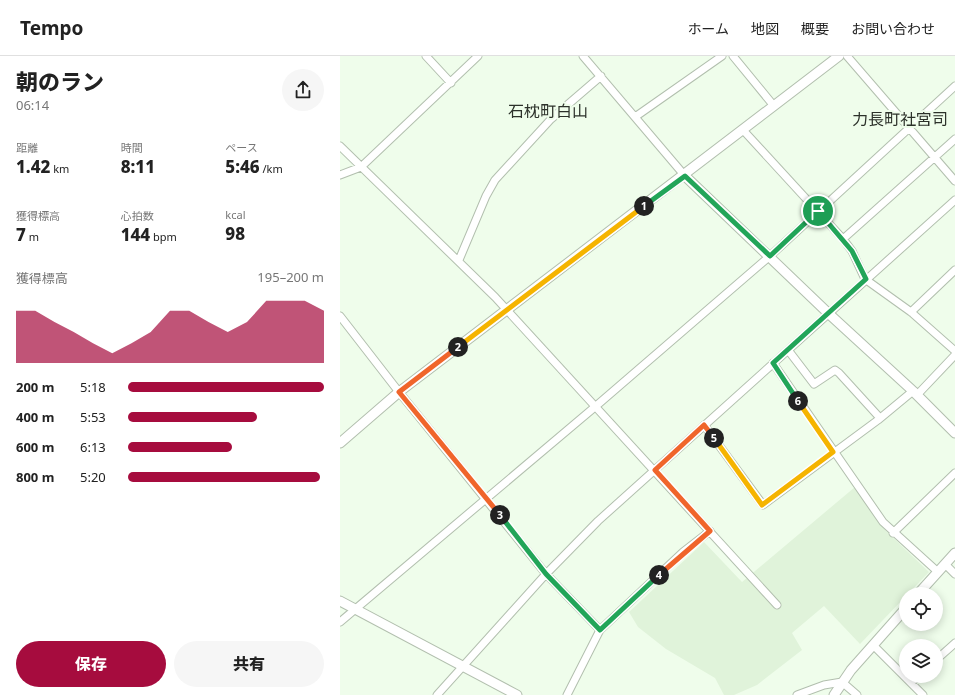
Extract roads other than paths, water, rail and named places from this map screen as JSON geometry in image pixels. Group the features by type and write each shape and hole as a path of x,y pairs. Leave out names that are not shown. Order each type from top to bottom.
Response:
{"street":[{"path":"426,56 451,83"},
{"path":"340,175 361,167 478,56"},
{"path":"583,56 685,176 828,313 915,393 955,433"},
{"path":"635,117 722,56"},
{"path":"733,56 774,106"},
{"path":"340,443 399,392 506,309 685,176 839,56"},
{"path":"847,56 955,181"},
{"path":"459,260 486,196 495,180 551,119 601,76"},
{"path":"340,622 596,406 770,256 955,86"},
{"path":"743,130 843,239 852,251 866,279 911,312 955,351"},
{"path":"843,239 955,140"},
{"path":"340,146 459,260 506,309 777,605"},
{"path":"437,695 546,574 598,521 955,200"},
{"path":"911,312 955,270"},
{"path":"340,316 399,392 546,574 600,630"},
{"path":"788,350 814,384 835,370 880,418"},
{"path":"704,425 762,505 915,393 955,355"},
{"path":"773,363 833,452 883,522 893,533 938,572"},
{"path":"893,533 955,473"},
{"path":"567,695 600,630 684,552 710,531"},
{"path":"924,587 955,553"},
{"path":"945,564 955,574"},
{"path":"340,601 517,695"},
{"path":"834,695 842,682 899,616"},
{"path":"943,653 955,642"},
{"path":"873,645 899,671"},
{"path":"797,695 824,685 842,682"},
{"path":"842,682 857,695"},
{"path":"911,683 924,695"}],"district":[{"name":"石枕町白山","path":"548,111"},
{"name":"力長町社宮司","path":"900,119"}]}
